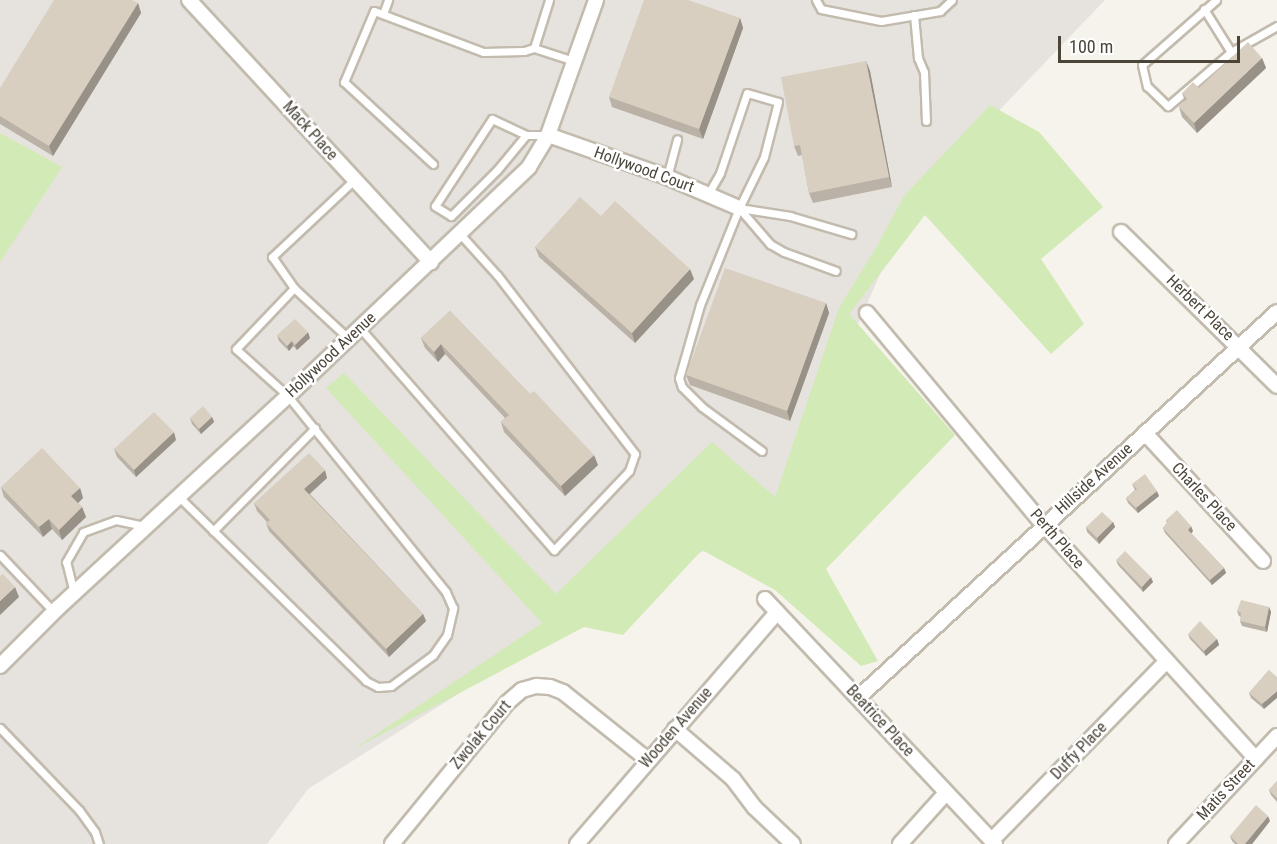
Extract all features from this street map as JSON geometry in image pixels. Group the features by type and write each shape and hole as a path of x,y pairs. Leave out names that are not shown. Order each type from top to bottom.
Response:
{"street":[{"name":"Mack Place","path":"190,0 431,262"},
{"name":"Hollywood Avenue","path":"0,666 177,495 288,396 530,167 548,135 596,0"},
{"name":"Hollywood Court","path":"548,135 667,177 740,208"},
{"name":"Herbert Place","path":"1122,232 1277,386"},
{"name":"Hillside Avenue","path":"859,697 1043,524 1240,348 1277,312"},
{"name":"Perth Place","path":"867,313 1043,524 1256,759"},
{"name":"Charles Place","path":"1145,433 1263,561"},
{"name":"Beatrice Place","path":"765,599 994,842"},
{"name":"Wooden Avenue","path":"578,844 777,612"},
{"name":"Duffy Place","path":"994,842 1166,662"},
{"name":"Zwolak Court","path":"392,844 508,702 522,690 550,687 563,692 648,760"},
{"path":"675,729 733,779 755,808 793,844"},
{"name":"Matis Street","path":"1176,844 1277,736"},
{"path":"900,844 946,793"}],"lane":[{"path":"383,14 388,0"},
{"path":"534,48 549,0"},
{"path":"816,0 821,9 881,21 940,11 952,0"},
{"path":"1216,0 1203,9 1142,65 1147,86 1168,106 1232,52 1277,26"},
{"path":"1203,9 1232,52"},
{"path":"433,164 344,82 374,11 483,52 524,51 534,48 574,61"},
{"path":"914,15 918,58 924,72 926,121"},
{"path":"708,194 720,173 747,93 778,102 764,157 700,305 679,378 682,387 702,407 762,451"},
{"path":"526,135 497,170 451,216 435,206 492,119 526,135 548,135"},
{"path":"667,177 677,139"},
{"path":"349,339 294,288 272,257 354,180"},
{"path":"740,208 790,216 851,234"},
{"path":"740,208 770,244 784,252 836,271"},
{"path":"360,328 554,549 629,471 635,454 497,276 460,234"},
{"path":"177,495 366,681 378,687 391,686 433,655 447,635 453,608 446,592 288,396 236,349 294,288"},
{"path":"213,531 315,428"},
{"path":"74,593 66,562 83,532 116,520 145,526"},
{"path":"0,555 54,612"},
{"path":"0,728 79,810 95,832 99,844"}],"shaded area":[{"path":"0,0 1105,0 963,148 909,209 773,516 605,601 308,789 267,844 0,844"}],"green space":[{"path":"990,105 1039,132 1103,207 1041,259 1084,324 1051,354 925,215 849,314 955,435 826,569 878,661 861,666 775,590 702,550 623,635 584,627 354,749 542,623 326,388 344,373 556,594 712,442 775,497 839,308 904,196"},
{"path":"0,133 62,167 0,262"}],"building":[{"path":"54,0 132,0 138,3 49,146 0,116 0,88"},
{"path":"644,0 688,0 740,18 699,129 609,97"},
{"path":"1248,42 1262,58 1194,123 1179,107 1187,99 1182,93 1193,82 1199,88"},
{"path":"866,61 889,177 809,193 800,145 794,146 781,77"},
{"path":"580,197 601,216 615,201 690,269 632,333 535,247"},
{"path":"725,268 826,303 787,411 686,375"},
{"path":"450,311 530,394 534,391 594,455 561,486 501,422 509,415 441,344 434,352 421,338"},
{"path":"295,319 308,332 295,345 292,341 287,346 277,335"},
{"path":"203,406 212,417 199,429 190,418"},
{"path":"154,412 174,432 134,470 114,449"},
{"path":"42,448 80,488 71,496 82,507 59,530 49,519 39,527 1,487"},
{"path":"309,453 325,470 304,489 423,614 386,649 266,523 270,520 254,503"},
{"path":"1145,474 1157,491 1136,508 1126,498 1137,489 1132,484"},
{"path":"1177,510 1191,526 1188,530 1224,568 1210,580 1163,528 1168,521 1166,520"},
{"path":"1102,512 1113,522 1097,538 1086,527"},
{"path":"1125,551 1151,577 1142,587 1116,560"},
{"path":"3,574 15,587 0,601 0,576"},
{"path":"1241,600 1269,607 1265,627 1240,621 1241,613 1237,611"},
{"path":"1200,621 1217,639 1204,651 1188,634"},
{"path":"1269,670 1277,677 1277,691 1262,704 1249,693"},
{"path":"1277,781 1277,798 1269,790"},
{"path":"1256,805 1268,816 1245,844 1238,844 1230,836"}]}
